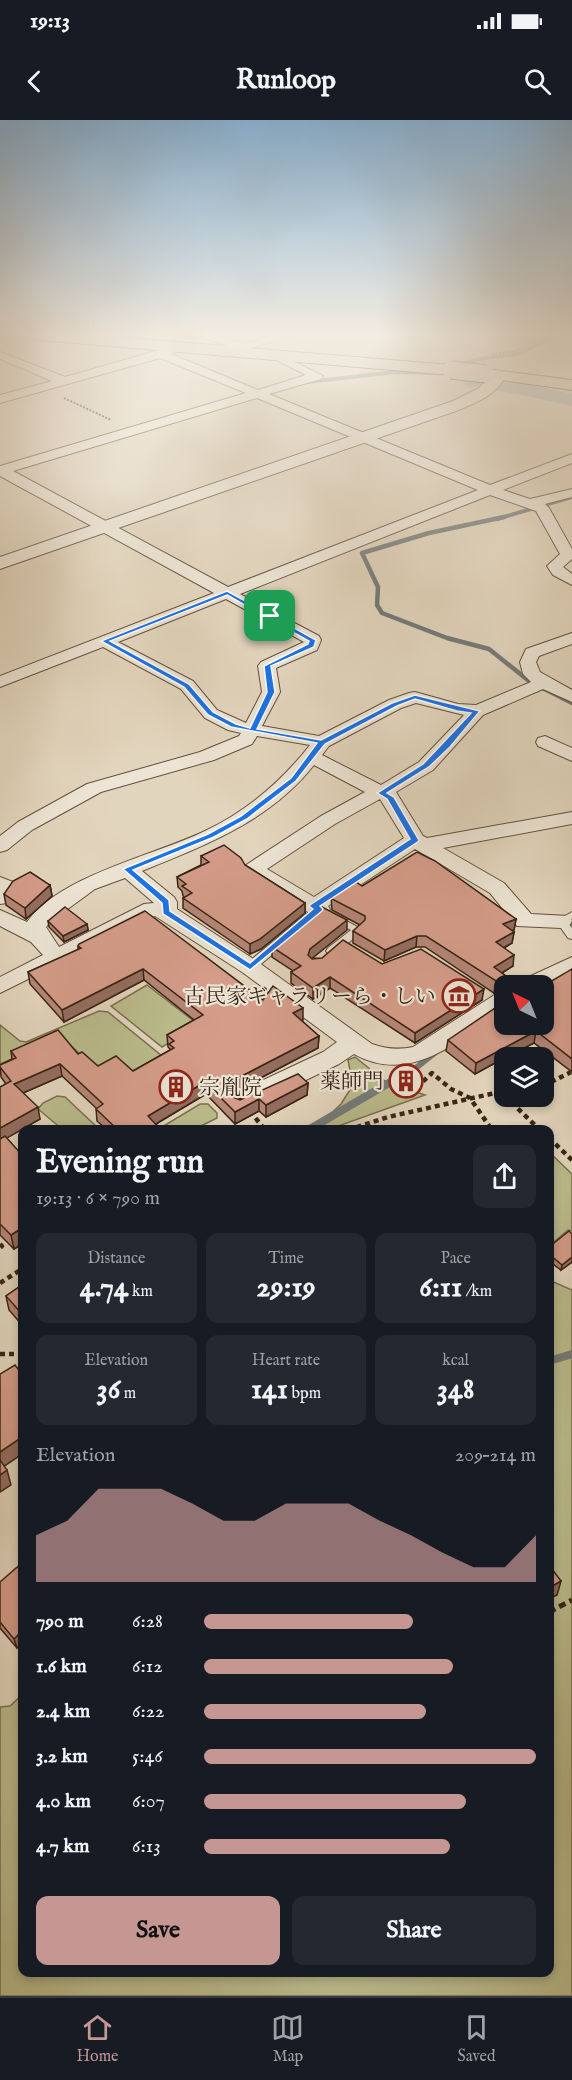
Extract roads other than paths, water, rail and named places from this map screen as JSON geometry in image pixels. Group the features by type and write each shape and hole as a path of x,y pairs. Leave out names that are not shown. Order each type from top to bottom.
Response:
{"street":[{"path":"1,470 171,420"},
{"path":"319,420 490,490 536,505 572,493"},
{"path":"0,563 417,420"},
{"path":"0,682 572,458"},
{"path":"0,846 25,826 94,788 207,756 246,740 271,692 267,666 312,645 313,640 1,470"},
{"path":"536,505 568,555 555,566 558,572 572,580"},
{"path":"572,638 532,653 528,662 539,685 572,697"},
{"path":"104,641 187,685 211,714 234,726 317,750 390,797 420,843 497,888 525,921 568,924"},
{"path":"539,685 477,711 426,766 328,820 253,869 316,907 420,843 572,818"},
{"path":"39,938 35,927 42,917 88,885 211,836 244,818 294,779 317,750 395,704 415,697 457,709 477,711"},
{"path":"545,742 572,755"},
{"path":"127,869 166,902 166,912"},
{"path":"0,883 6,886 0,897"},
{"path":"0,986 152,909 166,912 250,967 364,1050 385,1058 421,1053 494,1001"},
{"path":"0,917 39,938 56,957"},
{"path":"550,975 572,964"},
{"path":"233,1093 332,1058 354,1043"}],"lane":[{"path":"250,967 316,907 358,930 346,945 325,957"}],"waterway":[{"path":"503,517 572,497"},
{"path":"497,519 503,517"},
{"path":"503,517 429,533 362,553 378,587 377,605 382,613 447,638 489,649 529,681 572,703"},
{"path":"572,920 568,921 572,926"},
{"path":"412,1071 436,1052"},
{"path":"317,1125 413,1069"},
{"path":"554,1359 572,1354"}],"place":[{"name":"古民家ギャラリーら・しい","path":"459,996"},
{"name":"薬師門","path":"406,1081"},
{"name":"宗胤院","path":"176,1087"}]}
